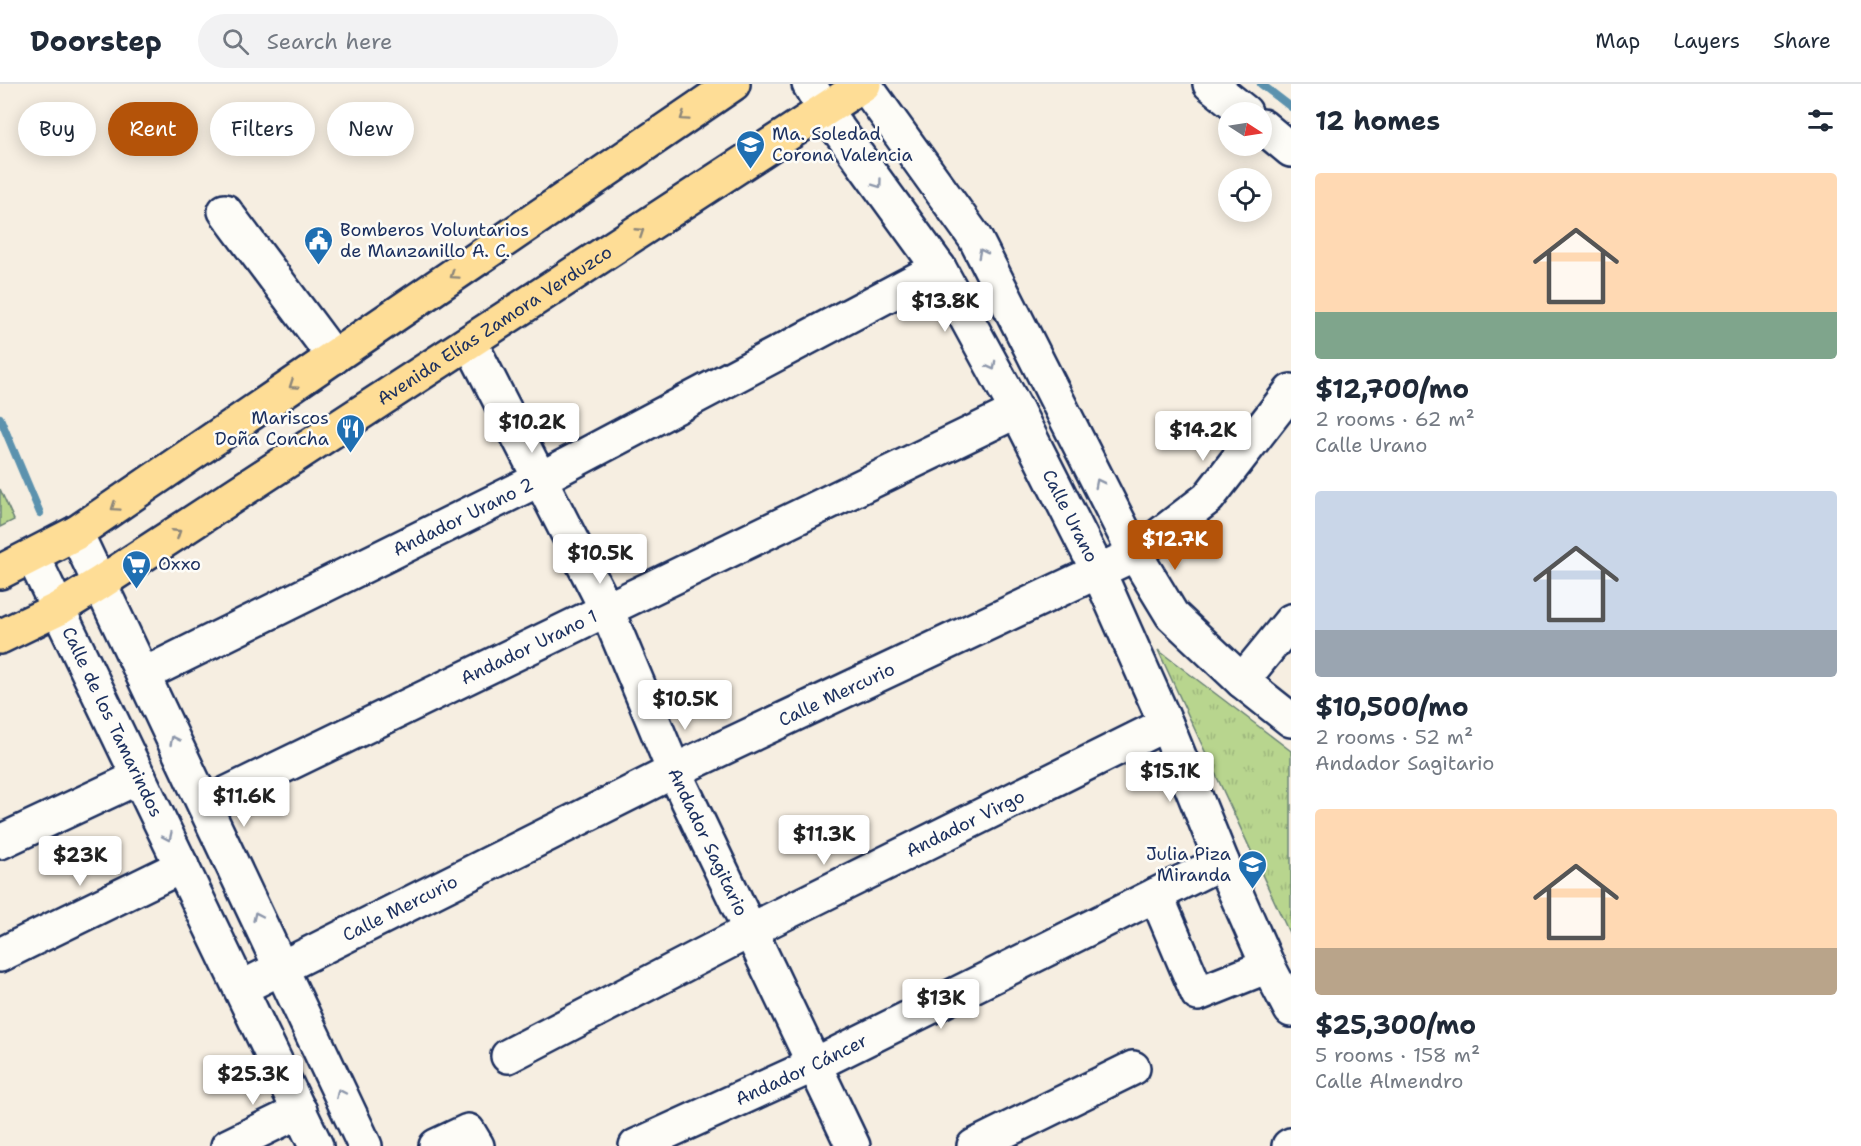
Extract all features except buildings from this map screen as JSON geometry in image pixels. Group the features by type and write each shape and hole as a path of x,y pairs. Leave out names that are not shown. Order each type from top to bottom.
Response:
{"main road":[{"path":"0,571 33,557 76,533 733,84"},
{"name":"Avenida Elías Zamora Verduzco","path":"0,637 58,609 100,583 470,342 817,98 864,84"}],"street":[{"path":"864,84 975,238 1135,554 1172,615 1242,681 1291,720"},
{"path":"1210,84 1232,102"},
{"name":"Calle Urano","path":"817,98 939,268 1017,411 1099,573 1166,724 1222,862 1268,966 1291,1010"},
{"path":"1272,134 1291,150"},
{"path":"225,211 334,357"},
{"name":"Andador Urano 2","path":"143,675 540,479 939,268"},
{"name":"Andador Sagitario","path":"470,342 607,610 674,771 752,930 853,1146"},
{"name":"Calle Mercurio","path":"241,988 674,771 1099,573 1135,554 1208,498 1291,391"},
{"name":"Andador Urano 1","path":"205,804 1017,411"},
{"path":"76,533 365,1146"},
{"name":"Calle de los Tamarindos","path":"33,557 316,1146"},
{"path":"1242,681 1291,621"},
{"name":"Andador Virgo","path":"508,1056 752,930 1166,724"},
{"path":"0,842 139,777"},
{"name":"Andador Cáncer","path":"636,1146 814,1065 1222,862"},
{"path":"0,955 182,866"},
{"path":"1156,895 1198,994 1268,966"},
{"path":"974,1146 1133,1068"},
{"path":"228,1146 300,1111"},
{"path":"436,1146 468,1131 477,1146"}],"green space":[{"path":"0,489 14,520 0,527"},
{"path":"1158,650 1291,751 1291,937"}],"waterway":[{"path":"1261,84 1291,107"},
{"path":"0,418 40,513"}],"place":[{"name":"Ma. Soledad Corona Valencia","path":"751,170"},
{"name":"Bomberos Voluntarios de Manzanillo A. C.","path":"319,266"},
{"name":"Mariscos Doña Concha","path":"350,454"},
{"name":"Oxxo","path":"137,590"},
{"name":"Julia Piza Miranda","path":"1252,890"}]}
